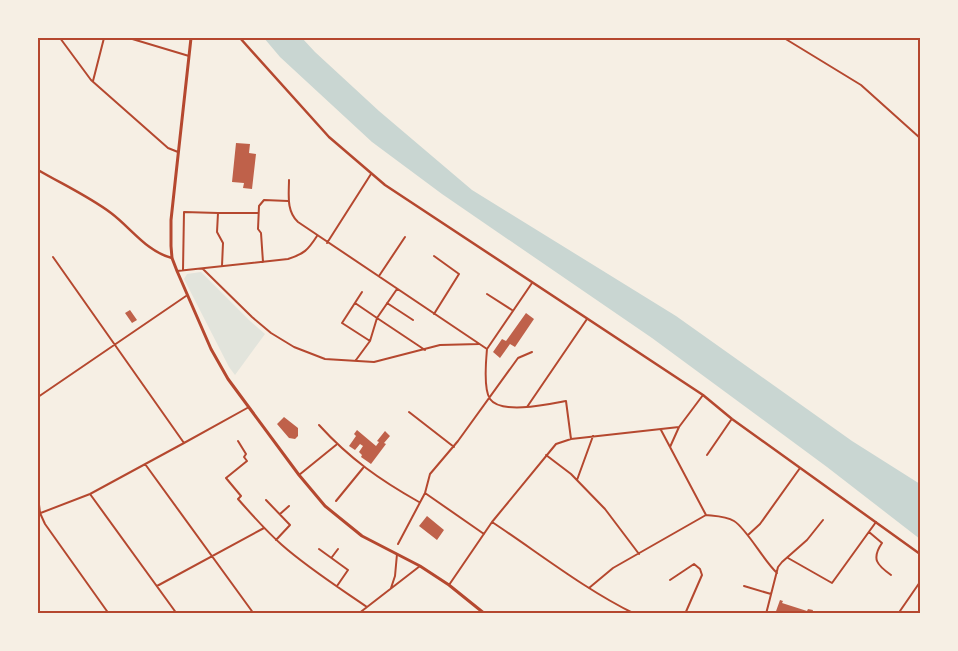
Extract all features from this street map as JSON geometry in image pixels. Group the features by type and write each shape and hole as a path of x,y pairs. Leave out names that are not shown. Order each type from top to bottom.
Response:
{"main road":[{"path":"191,38 172,220 172,258 186,296 211,349 228,379 248,407 299,475 336,517 362,536 420,566 449,585 485,614"}],"street":[{"path":"60,38 93,81 168,148 178,152"},
{"path":"93,81 104,38"},
{"path":"129,38 189,56"},
{"path":"240,38 329,136 385,185 702,395 732,419 920,554"},
{"path":"784,38 861,85 920,138"},
{"path":"38,170 111,213 152,249 172,258"},
{"path":"327,243 371,174"},
{"path":"289,180 288,201 294,219 487,349"},
{"path":"263,262 262,233 258,229 259,206 264,200 288,201"},
{"path":"183,270 184,212 258,213"},
{"path":"218,212 217,232 223,243 222,266"},
{"path":"177,271 288,259 299,256 308,250 317,236"},
{"path":"378,277 405,237"},
{"path":"434,256 459,274 434,314"},
{"path":"53,257 184,444"},
{"path":"203,269 271,333 289,344 325,359 374,362 440,345 479,344"},
{"path":"532,283 487,349 487,388 490,398 498,405 522,408 566,401 571,438"},
{"path":"356,360 370,341 377,318 397,289"},
{"path":"362,292 342,323 370,341"},
{"path":"487,294 513,310"},
{"path":"38,397 186,296"},
{"path":"355,303 425,350"},
{"path":"387,303 414,320"},
{"path":"527,407 587,318"},
{"path":"398,544 425,493 430,474 454,447 518,358 532,352"},
{"path":"670,447 679,427 702,395"},
{"path":"39,514 90,494 184,444 248,407"},
{"path":"409,412 454,447"},
{"path":"707,455 732,419"},
{"path":"319,425 336,444 363,468 420,503"},
{"path":"449,585 492,522 556,444 571,438 679,427"},
{"path":"660,430 706,515"},
{"path":"577,480 593,436"},
{"path":"238,441 246,454 244,457 247,461 226,478 241,496 238,499 276,540 315,572 367,607"},
{"path":"299,475 336,444"},
{"path":"546,455 577,480 606,509 638,554"},
{"path":"145,464 254,614"},
{"path":"336,500 363,468"},
{"path":"747,536 760,524 800,468"},
{"path":"425,493 484,534"},
{"path":"90,494 177,614"},
{"path":"38,496 39,514 108,614"},
{"path":"266,500 290,525 276,540"},
{"path":"280,515 289,506"},
{"path":"589,588 614,568 706,515 734,521 777,573"},
{"path":"766,614 777,573 782,562 807,540 823,520"},
{"path":"492,522 589,588 635,614"},
{"path":"788,558 832,582 876,522"},
{"path":"157,586 264,528"},
{"path":"869,532 882,543 876,554 876,562 879,567 891,575"},
{"path":"319,549 348,570 337,586"},
{"path":"331,558 338,549"},
{"path":"391,588 395,576 397,554"},
{"path":"670,580 694,564 700,569 702,575 685,614"},
{"path":"358,614 420,566"},
{"path":"900,610 920,582"},
{"path":"744,586 771,594"}],"shaded area":[{"path":"264,38 302,38 379,111 472,190 676,316 852,441 920,484 920,539 827,467 652,338 442,194 372,142 280,57"},
{"path":"201,272 265,334 235,375 229,367 184,279 187,274"}],"building":[{"path":"236,143 250,144 249,153 256,154 252,189 243,188 244,183 232,182"},
{"path":"130,310 137,320 132,323 125,313"},
{"path":"526,313 534,319 515,347 510,344 500,358 493,352 502,339 506,341"},
{"path":"284,417 298,428 298,436 295,439 289,438 277,424"},
{"path":"357,430 376,446 379,442 377,441 385,431 390,436 371,464 361,457 362,455 359,452 363,446 360,444 355,450 349,446 356,436 354,434"},
{"path":"427,516 444,530 437,540 419,526"},
{"path":"780,600 783,601 782,603 807,611 808,609 813,610 812,614 775,614"}]}
